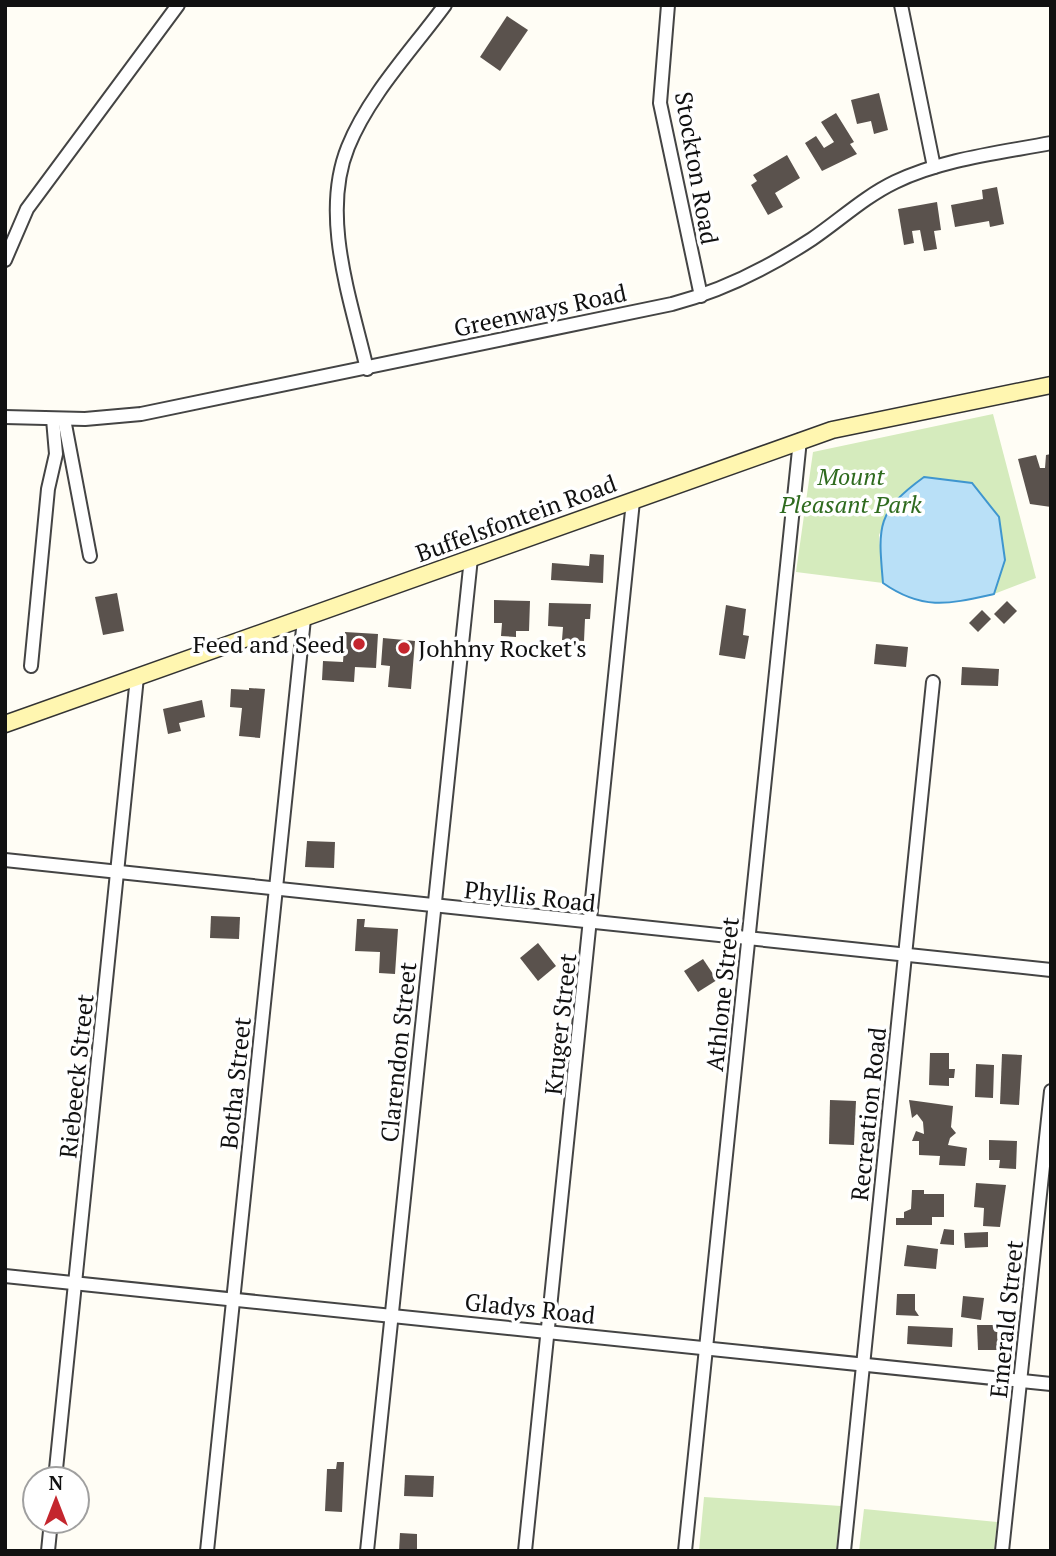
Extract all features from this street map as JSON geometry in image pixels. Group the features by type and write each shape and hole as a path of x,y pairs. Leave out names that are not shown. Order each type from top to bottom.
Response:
{"main road":[{"name":"Buffelsfontein Road","path":"5,724 800,440 832,430 1051,385"}],"street":[{"path":"5,260 27,209 178,5"},
{"path":"367,369 341,250 337,212 339,181 347,149 363,117 444,5"},
{"name":"Stockton Road","path":"668,5 660,103 701,296"},
{"path":"901,5 934,167"},
{"name":"Greenways Road","path":"5,418 58,419 141,414 367,369 701,296 738,281 812,238 851,207 892,183 934,167 1051,143"},
{"path":"58,419 90,556"},
{"path":"31,666 48,489 58,419"},
{"name":"Athlone Street","path":"685,1551 800,440"},
{"name":"Kruger Street","path":"525,1551 633,500"},
{"name":"Clarendon Street","path":"367,1551 471,558"},
{"name":"Botha Street","path":"207,1551 304,619"},
{"name":"Riebeeck Street","path":"56,1465 137,677"},
{"name":"Recreation Road","path":"844,1551 933,682"},
{"name":"Phyllis Road","path":"5,860 591,924 1051,970"},
{"name":"Emerald Street","path":"1002,1551 1051,1091"},
{"name":"Gladys Road","path":"5,1276 1051,1384"}],"green space":[{"name":"Mount Pleasant Park","path":"993,414 1036,578 994,594 1005,560 895,498 879,535 883,583 796,572 813,452"},
{"path":"704,1497 841,1506 836,1551 699,1551"},
{"path":"864,1509 997,1522 994,1551 859,1551"}],"water":[{"path":"924,477 972,483 999,517 1005,560 994,594 937,603 911,598 883,583 881,534 884,522 897,500"}],"building":[{"path":"507,16 528,30 500,71 480,57"},
{"path":"879,93 888,130 874,134 871,121 857,124 851,100"},
{"path":"836,113 854,142 850,144 857,154 822,171 805,143 816,136 824,148 834,142 821,122"},
{"path":"787,155 800,178 775,193 783,207 768,215 751,185 757,181 753,175"},
{"path":"997,187 1004,224 990,227 989,221 955,227 951,205 983,199 982,190"},
{"path":"937,202 941,230 934,231 937,249 924,251 920,230 912,231 914,243 904,245 898,209"},
{"path":"1051,454 1051,507 1030,504 1018,459 1036,455 1040,468 1045,468 1046,455"},
{"path":"590,554 604,555 603,583 551,580 552,563 589,566"},
{"path":"117,593 124,631 103,635 95,597"},
{"path":"494,600 530,601 529,631 516,631 516,637 501,636 502,623 494,623"},
{"path":"1007,601 1017,611 1004,624 994,614"},
{"path":"549,603 591,604 590,619 585,619 584,641 562,640 563,627 548,626"},
{"path":"726,605 746,609 743,635 749,636 745,659 719,655"},
{"path":"982,610 991,619 978,632 969,623"},
{"path":"345,632 378,634 376,668 355,667 354,682 322,680 323,661 343,662"},
{"path":"383,638 415,641 411,689 388,687 390,666 381,665"},
{"path":"876,644 908,647 906,667 874,664"},
{"path":"962,667 999,669 998,686 961,685"},
{"path":"231,689 265,689 260,738 239,736 242,708 230,707"},
{"path":"202,700 205,717 179,723 181,731 168,734 163,709"},
{"path":"307,841 335,842 334,868 305,867"},
{"path":"211,916 240,917 239,939 210,938"},
{"path":"357,919 365,919 364,927 398,929 395,974 379,973 380,952 355,951"},
{"path":"538,943 556,966 538,981 520,958"},
{"path":"703,959 717,980 698,992 684,971"},
{"path":"930,1053 949,1053 949,1069 955,1069 954,1078 949,1078 949,1086 929,1085"},
{"path":"1002,1054 1022,1055 1019,1105 1000,1104"},
{"path":"976,1064 994,1065 993,1098 975,1097"},
{"path":"830,1100 856,1101 854,1145 829,1144"},
{"path":"909,1100 953,1106 951,1127 956,1133 950,1138 948,1145 967,1148 965,1166 939,1165 940,1156 919,1155 919,1141 912,1141 916,1131 924,1134 923,1122 917,1114 912,1118"},
{"path":"989,1140 1017,1141 1016,1169 999,1168 1000,1160 989,1160"},
{"path":"976,1183 1006,1185 1000,1227 983,1226 984,1208 974,1207"},
{"path":"912,1190 924,1190 924,1194 944,1194 944,1217 932,1217 932,1225 896,1225 896,1218 904,1218 904,1212 911,1209"},
{"path":"944,1229 954,1230 954,1245 940,1244"},
{"path":"988,1232 988,1247 965,1248 964,1233"},
{"path":"907,1245 938,1249 936,1269 904,1266"},
{"path":"897,1294 915,1294 915,1310 919,1316 896,1315"},
{"path":"963,1296 984,1298 981,1320 961,1317"},
{"path":"977,1325 997,1325 998,1350 978,1350"},
{"path":"908,1326 953,1328 952,1347 907,1344"},
{"path":"337,1462 344,1462 342,1512 325,1511 327,1469 336,1469"},
{"path":"405,1475 434,1476 433,1497 404,1496"},
{"path":"400,1533 417,1534 417,1551 399,1551"}],"place":[{"name":"Feed and Seed","path":"359,644"},
{"name":"Johhny Rocket's","path":"404,648"}]}
